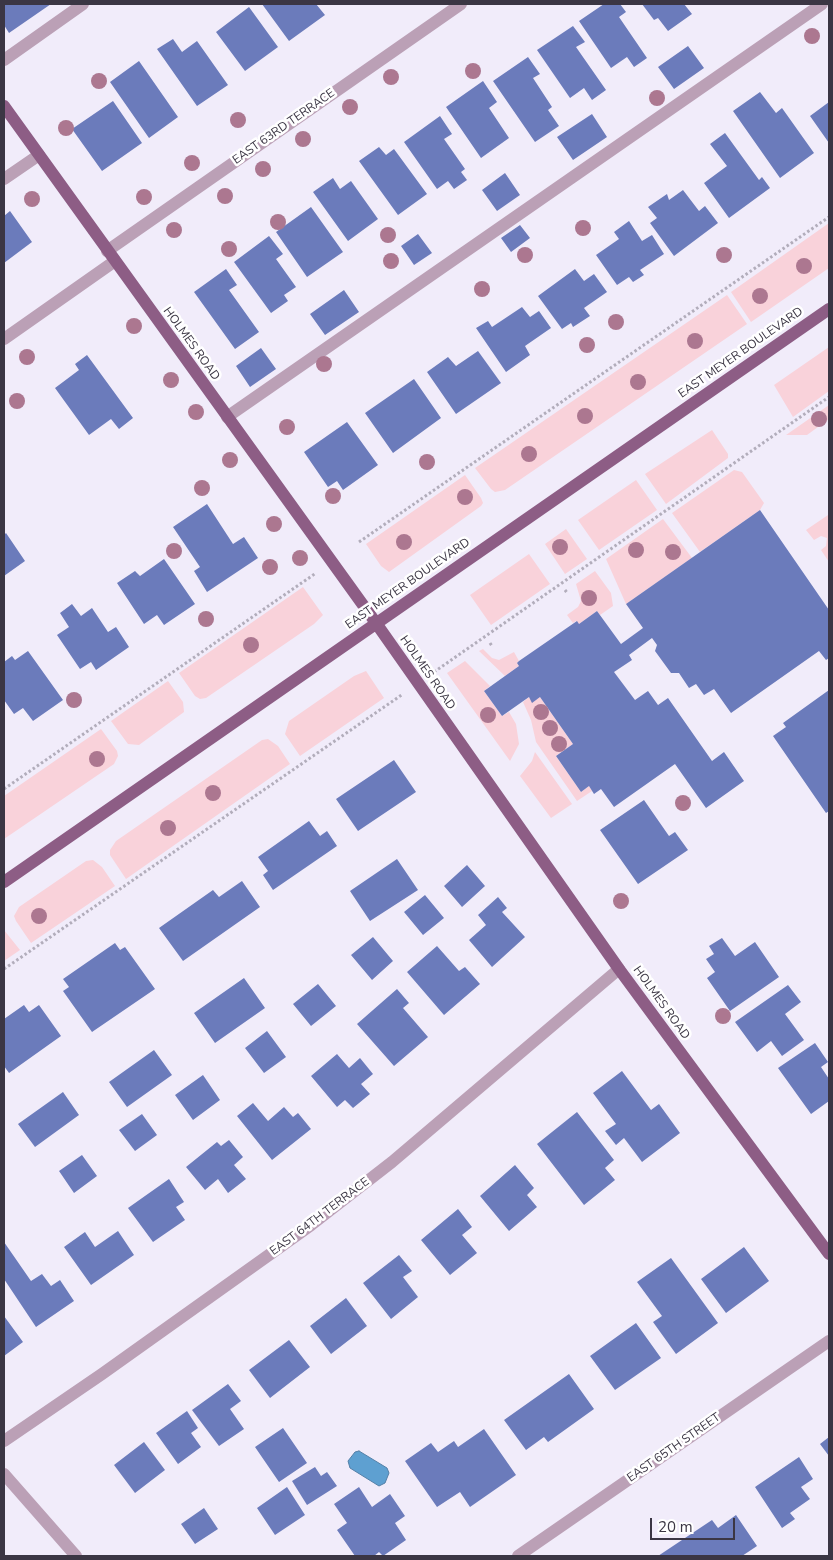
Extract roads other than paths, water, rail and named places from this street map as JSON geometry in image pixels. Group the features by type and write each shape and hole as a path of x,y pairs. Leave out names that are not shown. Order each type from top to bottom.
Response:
{"main road":[{"name":"HOLMES ROAD","path":"4,106 376,623 619,969 829,1254"},
{"name":"EAST MEYER BOULEVARD","path":"4,882 829,309"}],"street":[{"path":"4,60 83,4"},
{"name":"EAST 63RD TERRACE","path":"108,251 461,4"},
{"path":"227,417 822,4"},
{"path":"4,179 39,155"},
{"path":"4,339 115,261"},
{"name":"EAST 64TH TERRACE","path":"4,1441 102,1374 311,1225 392,1162 619,969"},
{"name":"EAST 65TH STREET","path":"518,1556 829,1341"},
{"path":"4,1474 76,1556"}],"water":[{"path":"359,1451 387,1468 389,1473 385,1483 379,1486 350,1468 348,1461 355,1452"}]}
